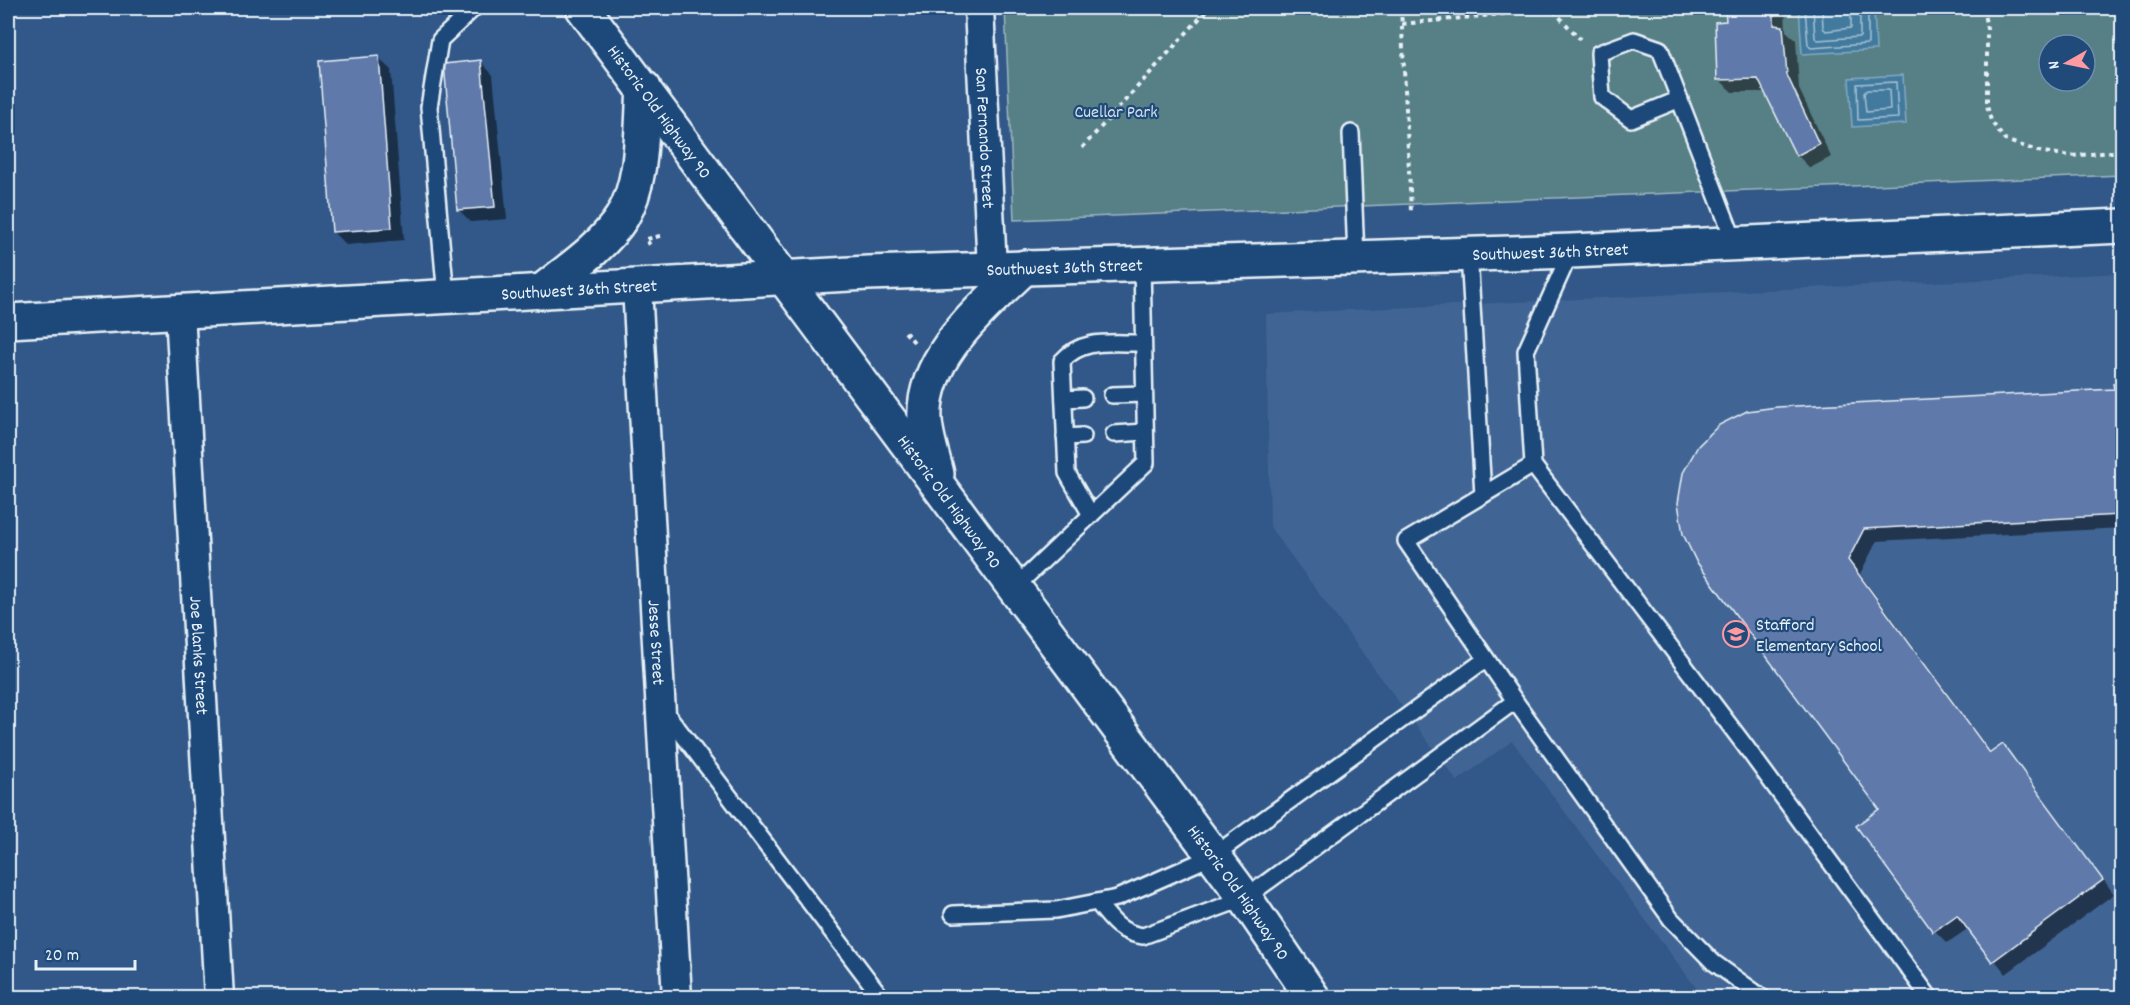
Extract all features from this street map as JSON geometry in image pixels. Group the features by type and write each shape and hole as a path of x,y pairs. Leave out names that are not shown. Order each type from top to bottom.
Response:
{"main road":[{"name":"Historic Old Highway 90","path":"583,8 1245,898 1313,998"},
{"path":"541,292 603,240 622,216 636,179 644,88"},
{"name":"Southwest 36th Street","path":"8,321 992,268 1571,251 2122,226"},
{"path":"939,487 925,419 931,379 944,355 976,315 1025,267"}],"street":[{"name":"San Fernando Street","path":"979,8 992,268"},
{"name":"Jesse Street","path":"637,287 677,998"},
{"name":"Joe Blanks Street","path":"180,312 219,998"}],"lane":[{"path":"447,297 429,107 440,40 474,8"},
{"path":"1680,99 1631,120 1602,97 1599,53 1634,40 1660,49 1680,99 1735,243"},
{"path":"1351,133 1356,258"},
{"path":"1571,251 1526,351 1533,465 1750,753 1930,998"},
{"path":"1469,254 1483,495"},
{"path":"1014,588 1146,463 1142,263"},
{"path":"1091,515 1067,473 1062,361 1073,349 1088,344 1143,343"},
{"path":"1112,395 1144,394"},
{"path":"1064,399 1083,398"},
{"path":"1114,434 1145,432"},
{"path":"1065,437 1083,436"},
{"path":"1533,465 1406,542 1515,701 1671,919 1713,962 1763,998"},
{"path":"953,914 1056,910 1117,898 1214,856 1486,659"},
{"path":"1097,902 1113,923 1127,934 1143,936 1245,898 1515,701"},
{"path":"661,705 876,990"}],"path":[{"path":"1082,148 1209,8"},
{"path":"1401,8 1411,211"},
{"path":"1402,24 1552,8 1584,44"},
{"path":"1983,8 1987,29 1987,105 1991,121 2005,140 2037,151 2071,156 2122,151"},
{"path":"652,247 646,240 664,235"}],"shaded area":[{"name":"Stafford Elementary School","path":"2122,273 2122,997 1703,997 1512,741 1457,781 1270,527 1266,314"}],"green space":[{"name":"Cuellar Park","path":"1005,8 2122,8 2122,175 1014,220"}],"water":[{"path":"1799,8 1874,8 1876,50 1802,54"},
{"path":"1903,75 1906,124 1852,127 1849,78"}],"building":[{"path":"1725,8 1774,8 1774,25 1783,26 1787,75 1819,144 1796,156 1758,79 1717,80 1715,22 1726,21"},
{"path":"379,56 392,228 332,232 319,61"},
{"path":"481,60 495,207 457,210 444,64"},
{"path":"2122,383 2122,529 2120,515 1864,529 1848,560 1990,753 2003,744 2103,880 1992,962 1957,915 1933,932 1856,826 1879,809 1696,561 1683,534 1678,503 1683,473 1698,446 1719,425 1747,411 1777,407 2114,389 2113,384"}],"place":[{"name":"Stafford Elementary School","path":"1736,634"}]}
